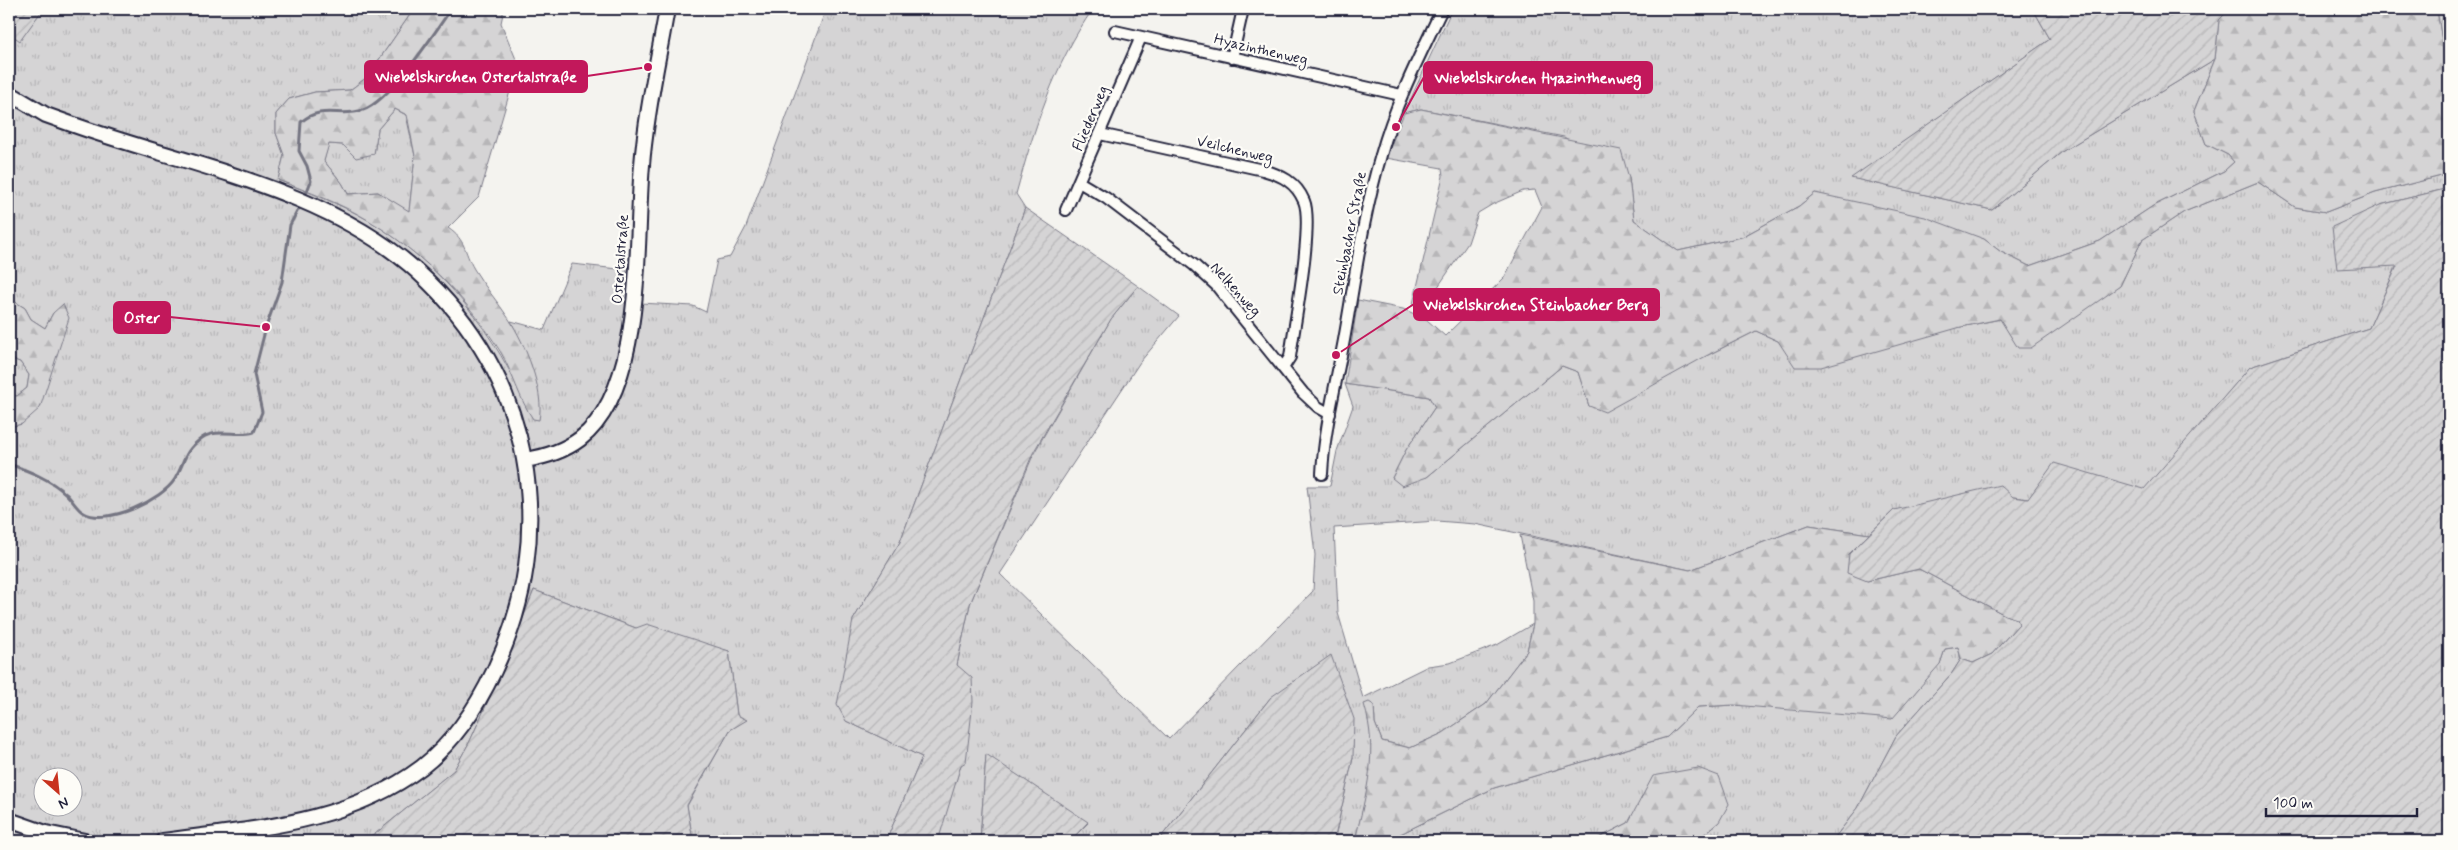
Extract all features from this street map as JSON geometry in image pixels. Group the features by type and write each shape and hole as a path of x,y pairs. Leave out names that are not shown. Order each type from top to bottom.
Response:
{"main road":[{"name":"Ostertalstraße","path":"525,460 543,457 581,438 602,414 618,378 634,306 644,136 667,9"},
{"path":"11,95 46,115 275,190 349,222 391,249 439,292 483,350 515,421 525,460 530,540 523,591 513,626 490,680 472,711 440,752 422,767 386,790 335,812 269,826 163,841"},
{"path":"9,820 46,833 85,841"}],"street":[{"path":"1232,58 1243,9"},
{"name":"Steinbacher Straße","path":"1322,474 1330,414 1368,208 1381,155 1401,95 1442,9"},
{"name":"Hyazinthenweg","path":"1115,31 1401,95"},
{"name":"Fliederweg","path":"1066,210 1141,37"},
{"name":"Veilchenweg","path":"1100,134 1263,170 1278,174 1296,186 1306,207 1306,230 1290,357 1283,368"},
{"name":"Nelkenweg","path":"1079,182 1106,198 1216,285 1308,397 1318,407 1330,414"}],"green space":[{"path":"9,9 43,9 20,41 9,33"},
{"path":"43,9 414,9 367,77 350,90 315,92 289,99 276,114 276,133 284,155 278,180 324,198 368,220 420,258 464,303 484,329 501,355 529,412 531,365 511,321 544,330 572,264 627,270 623,302 693,306 706,312 717,260 730,257 746,227 826,9 1093,9 1067,52 1038,121 1016,194 1025,208 900,542 853,620 846,721 922,757 886,841 693,841 687,806 730,730 746,720 737,715 729,651 636,628 534,590 508,657 470,741 454,770 375,834 357,841 9,841 9,427 22,424 53,313 45,328 31,319 25,308 9,298 9,33 20,40"},
{"path":"414,9 504,9 501,23 518,64 479,197 448,228 459,237 474,269 509,319 521,341 536,382 539,396 539,420 533,419 528,411 505,359 487,332 458,295 425,262 368,220 324,198 278,180 284,155 276,133 276,114 289,99 315,92 350,90 367,77","holes":["395,109 407,115 415,156 409,211 378,192 348,194 342,183 324,161 329,144 343,145 356,158 374,154 378,129"]},
{"path":"1452,9 2033,9 2050,39 1852,178 1992,210 2063,151 2215,59 2194,111 2206,144 2228,155 2234,162 2224,171 2153,206 2100,241 2029,266 2001,252 1984,239 1815,193 1799,206 1742,237 1678,251 1634,220 1629,178 1564,137 1421,109 1404,113"},
{"path":"2033,9 2230,9 2219,20 2215,59 2063,151 1992,210 1851,178 2050,39"},
{"path":"2230,9 2437,9 2442,41 2449,49 2449,174 2375,193 2326,212 2295,207 2258,182 2184,212 2142,240 2120,286 2031,348 2018,348 2000,319 1961,327 1821,367 1795,367 1778,341 1756,331 1706,356 1605,412 1589,406 1578,372 1562,366 1427,477 1402,486 1392,478 1406,450 1435,407 1429,397 1345,384 1358,300 1403,309 1426,319 1445,336 1504,278 1542,207 1535,190 1523,191 1478,213 1468,243 1422,310 1413,304 1443,176 1442,168 1386,158 1404,113 1421,109 1621,150 1629,178 1634,220 1678,251 1742,237 1799,206 1815,193 1925,217 1984,239 2001,252 2029,266 2100,241 2153,206 2224,171 2234,162 2228,155 2206,144 2194,111 2215,59 2219,20"},
{"path":"2437,9 2449,9 2449,49 2442,41"},
{"path":"395,109 406,115 415,156 409,212 378,192 348,194 342,183 324,161 328,144 343,145 374,154 378,129"},
{"path":"2449,174 2449,188 2380,205 2397,265 2369,328 2250,367 2144,490 2028,499 2013,497 1894,510 1869,534 1809,525 1690,570 1475,524 1437,521 1334,528 1338,613 1363,698 1428,666 1450,663 1497,645 1533,624 1527,651 1486,704 1443,733 1410,748 1382,741 1375,723 1374,705 1365,704 1371,740 1370,773 1355,841 1334,841 1353,758 1271,697 1158,841 1070,841 1088,823 986,755 980,841 937,841 961,765 957,665 970,604 1034,453 1111,319 1138,286 1179,316 1140,362 1000,574 1169,739 1313,591 1315,555 1307,486 1330,486 1337,451 1353,406 1345,384 1429,397 1435,407 1406,450 1392,478 1427,477 1562,366 1578,372 1589,406 1706,356 1756,331 1778,341 1961,327 2001,319 2012,338 2120,286 2142,240 2184,212 2258,182 2295,207 2326,212 2375,193"},
{"path":"2449,188 2449,841 1832,841 1858,808 1896,736 1952,673 1961,659 1973,663 1992,654 2019,624 2017,619 2005,615 1919,569 1867,581 1847,573 1849,554 1894,510 2000,485 2013,497 2028,499 2054,463 2144,489 2250,367 2369,328 2397,266 2337,269 2332,227 2380,205"},
{"path":"1025,208 1138,286 1111,319 1033,453 970,604 957,665 972,678 973,702 966,762 961,765 939,838 937,841 886,841 922,757 846,721 837,705 853,620 900,542"},
{"path":"9,298 25,308 31,319 45,328 53,313 63,304 69,318 40,408 22,424 9,427 9,395 17,396 27,388 29,375 20,362 9,358"},
{"path":"9,358 20,362 29,375 27,388 17,396 9,395"},
{"path":"1809,525 1869,534 1849,554 1867,581 1919,569 2005,615 2017,619 2019,624 1992,654 1973,663 1961,659 1958,647 1945,649 1940,664 1892,719 1734,705 1698,707 1667,737 1494,788 1386,841 1355,841 1367,789 1371,756 1368,722 1364,704 1369,702 1374,705 1375,723 1382,741 1410,748 1443,733 1486,704 1527,651 1533,624 1533,601 1520,535 1690,570"},
{"path":"534,590 636,628 647,624 729,651 737,715 747,720 730,730 687,805 693,841 357,841 375,834 454,770 470,741 508,657"},
{"path":"1958,647 1961,659 1952,673 1896,736 1858,808 1832,841 1696,841 1719,822 1628,823 1593,841 1386,841 1494,788 1667,737 1698,707 1734,705 1940,664 1945,649"},
{"path":"1331,655 1354,719 1353,758 1334,841 1158,841 1271,697"},
{"path":"986,754 1088,822 1070,841 980,841"},
{"path":"1698,768 1719,776 1729,804 1719,822 1696,841 1593,841 1628,823 1653,776"}],"waterway":[{"path":"304,199 311,181 307,166 299,151 301,122 324,112 355,112 374,104 386,94 411,66 451,9"},
{"path":"9,464 53,484 66,494 84,513 94,516 106,516 133,509 159,495 175,479 191,448 202,438 221,433 241,434 254,432 262,412 254,374 266,327 282,282 290,225 301,204"}],"place":[{"name":"Wiebelskirchen Ostertalstraße","path":"648,67"},
{"name":"Wiebelskirchen Hyazinthenweg","path":"1396,127"},
{"name":"Oster","path":"266,327"},
{"name":"Wiebelskirchen Steinbacher Berg","path":"1336,355"}]}
